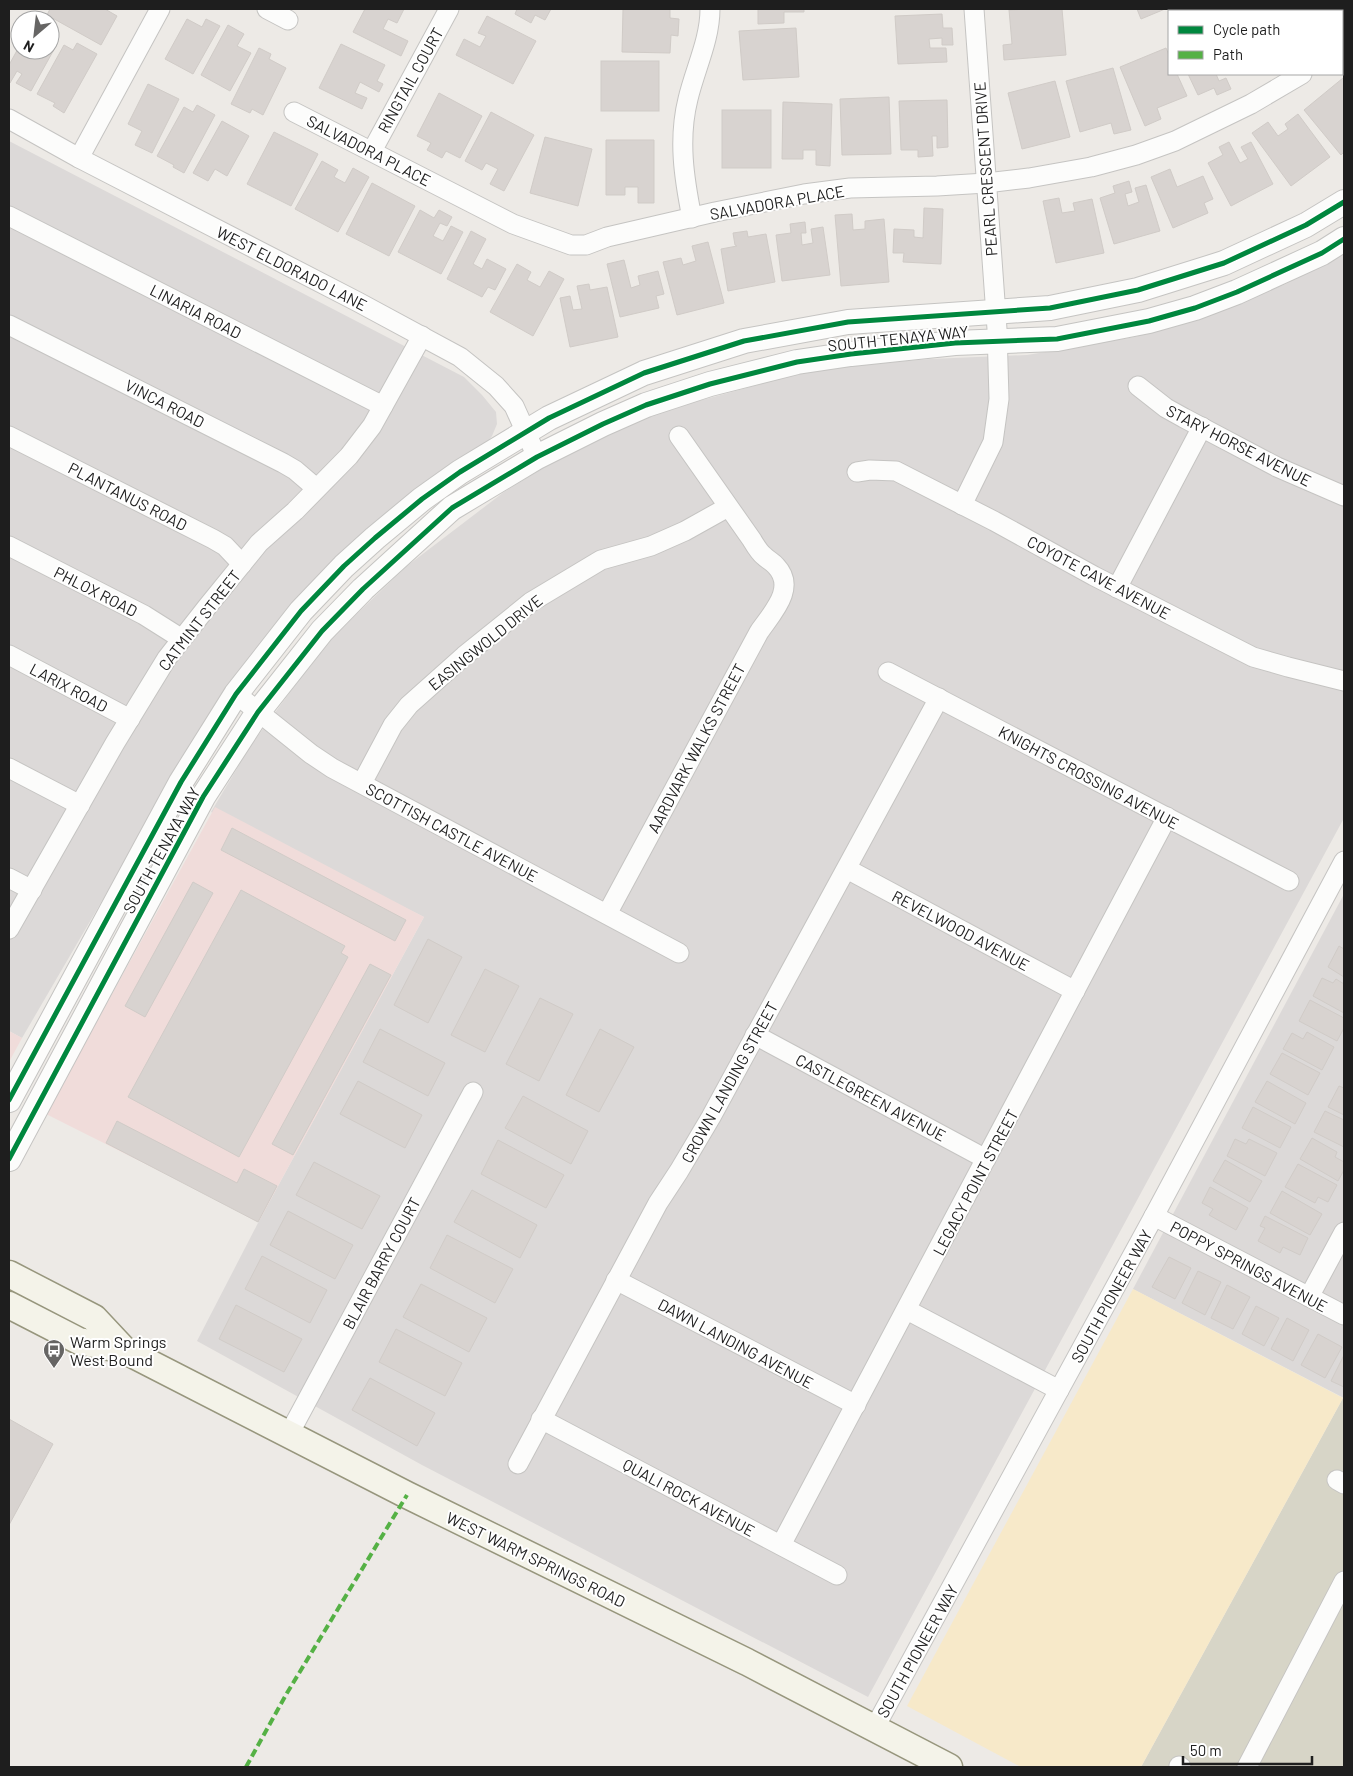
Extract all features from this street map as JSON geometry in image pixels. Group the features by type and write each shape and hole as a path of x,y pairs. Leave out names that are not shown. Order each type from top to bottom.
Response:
{"main road":[{"name":"WEST WARM SPRINGS ROAD","path":"9,1274 94,1318 124,1350"},
{"name":"WEST WARM SPRINGS ROAD","path":"9,1305 79,1340 124,1350 407,1495 747,1662 949,1767"}],"street":[{"path":"78,158 160,9"},
{"path":"267,9 288,20"},
{"name":"RINGTAIL COURT","path":"372,151 449,9"},
{"path":"692,218 684,172 682,149 683,124 688,99 706,40 710,9"},
{"name":"PEARL CRESCENT DRIVE","path":"962,506 985,461 995,434 999,399 996,327 974,9"},
{"name":"SALVADORA PLACE","path":"294,112 513,224 571,245 586,245 607,237 804,194 850,188 986,183 1092,167 1136,155 1175,141 1251,104 1276,80 1298,75"},
{"name":"WEST ELDORADO LANE","path":"9,119 78,158 460,357 496,386 514,406 538,457"},
{"name":"SOUTH TENAYA WAY","path":"9,1159 204,797 258,712 322,631 363,589 452,508 538,457 603,424 646,405 710,384 797,362 955,343 1050,308 1138,290 1224,263 1306,225 1344,202"},
{"name":"LINARIA ROAD","path":"9,216 383,406"},
{"name":"SOUTH TENAYA WAY","path":"9,1100 181,782 236,694 301,611 344,566 375,538 445,483 549,418 644,373 744,341 848,322 996,327 1057,339 1149,321 1195,308 1237,292 1322,253 1344,240"},
{"name":"VINCA ROAD","path":"9,325 282,463 295,470 316,488"},
{"name":"CATMINT STREET","path":"9,929 167,658 260,543 348,456 372,426 422,336"},
{"name":"STARY HORSE AVENUE","path":"1138,386 1166,408 1278,467 1344,496"},
{"path":"1117,588 1202,427"},
{"name":"PLANTANUS ROAD","path":"9,436 213,539 225,546 242,564"},
{"path":"679,436 728,507"},
{"name":"COYOTE CAVE AVENUE","path":"857,472 870,470 896,471 1117,588 1253,656 1288,668 1344,681"},
{"name":"AARDVARK WALKS STREET","path":"607,914 759,632 783,596 785,584 781,572 775,564 764,556 728,507"},
{"name":"EASINGWOLD DRIVE","path":"362,784 393,725 409,705 464,656 531,602 600,560 651,546 685,531 728,507"},
{"name":"PHLOX ROAD","path":"9,546 144,615 182,640"},
{"name":"LARIX ROAD","path":"9,656 130,719"},
{"name":"KNIGHTS CROSSING AVENUE","path":"888,672 1290,881"},
{"name":"SCOTTISH CASTLE AVENUE","path":"236,694 310,754 362,784 679,952"},
{"name":"CROWN LANDING STREET","path":"518,1464 658,1203 688,1156 756,1036 938,698"},
{"path":"9,768 80,805"},
{"name":"LEGACY POINT STREET","path":"781,1545 1167,818"},
{"name":"SOUTH PIONEER WAY","path":"874,1729 1060,1390 1344,861"},
{"name":"REVELWOOD AVENUE","path":"847,869 1075,991"},
{"path":"9,878 32,890"},
{"name":"CASTLEGREEN AVENUE","path":"756,1036 986,1159"},
{"name":"BLAIR BARRY COURT","path":"289,1434 473,1092"},
{"name":"POPPY SPRINGS AVENUE","path":"1154,1216 1344,1315"},
{"path":"1309,1297 1344,1232"},
{"name":"DAWN LANDING AVENUE","path":"616,1280 856,1405"},
{"path":"907,1310 1060,1390"},
{"name":"QUALI ROCK AVENUE","path":"541,1419 838,1575"},
{"path":"1247,1767 1344,1581"}],"shaded area":[{"path":"9,141 464,377 496,412 497,424 492,436 483,448 388,517 180,767 22,1038 9,1031"},
{"path":"1344,253 1344,818 868,1697 422,1465 197,1341 259,1221 424,917 211,812 251,745 327,642 407,566 504,492 579,446 669,409 765,383 764,381 825,368 930,359 1027,355 1135,337 1206,315 1286,284"},
{"path":"215,807 424,917 259,1221 46,1114"},
{"path":"1344,894 1344,1398 1133,1289"},
{"path":"9,1031 22,1038 9,1062"},
{"path":"1343,1398 1344,1767 1141,1767"}],"sand":[{"path":"1133,1289 1343,1398 1141,1767 1021,1767 907,1706"}],"building":[{"path":"105,9 117,16 101,45 60,22 60,10 50,10"},
{"path":"365,9 404,9 397,23 388,19 383,29 408,41 401,56 353,32"},
{"path":"517,9 551,9 545,20 535,15 531,23 515,14"},
{"path":"623,9 670,9 670,18 679,19 678,36 671,35 670,53 622,52"},
{"path":"758,9 804,9 804,12 784,12 784,23 758,24"},
{"path":"1062,9 1066,55 1004,60 1003,45 1012,44 1009,10"},
{"path":"1137,9 1165,9 1141,19"},
{"path":"1288,9 1323,9 1321,10"},
{"path":"942,14 943,28 952,28 953,45 942,45 942,38 929,39 930,48 946,48 947,62 898,64 895,16"},
{"path":"487,16 536,41 513,84 456,55 464,39 480,47 486,36 478,33"},
{"path":"187,19 202,27 206,19 220,26 193,74 165,59"},
{"path":"228,25 244,34 237,46 251,53 230,91 201,75"},
{"path":"796,28 799,77 743,80 739,31"},
{"path":"77,43 97,54 64,113 53,106 55,103 37,94 56,60 60,60 60,52 64,45 73,50"},
{"path":"341,44 385,65 377,81 383,84 379,92 360,82 355,93 367,98 362,109 319,88"},
{"path":"259,48 271,54 269,59 286,68 263,115 252,109 250,113 231,104"},
{"path":"1166,48 1168,53 1168,75 1177,75 1187,96 1157,108 1161,119 1145,126 1120,67"},
{"path":"12,60 48,60 31,91 16,83 22,74 17,71 9,82 9,65"},
{"path":"601,61 659,61 659,111 601,111"},
{"path":"1113,68 1131,130 1114,134 1111,123 1080,132 1066,81"},
{"path":"1188,75 1216,75 1219,81 1226,78 1231,89 1217,95 1214,88 1198,95"},
{"path":"1343,78 1344,152 1341,155 1304,110"},
{"path":"1055,81 1070,137 1022,149 1008,93"},
{"path":"148,84 179,99 152,153 135,145 142,131 128,124"},
{"path":"439,93 482,116 460,158 446,151 442,158 427,150 431,143 417,136"},
{"path":"889,97 891,154 842,155 840,99"},
{"path":"947,100 948,147 937,148 937,136 932,136 933,156 918,157 918,150 901,150 899,101"},
{"path":"783,102 832,104 830,166 816,165 816,150 803,150 803,159 782,159"},
{"path":"197,105 215,115 184,173 157,156 184,107 193,112"},
{"path":"722,110 771,110 771,168 722,168"},
{"path":"491,112 534,135 504,191 490,184 498,169 486,163 482,170 465,161"},
{"path":"1298,114 1330,157 1291,186 1252,133 1268,122 1278,136 1288,129 1285,124"},
{"path":"222,121 249,136 227,176 215,169 208,181 193,173"},
{"path":"274,132 318,154 291,206 247,184"},
{"path":"545,137 592,149 578,206 530,193"},
{"path":"606,140 654,140 654,203 638,203 638,187 625,187 625,195 606,195"},
{"path":"1229,142 1240,163 1248,159 1241,147 1251,142 1273,184 1231,206 1208,163 1223,155 1219,147"},
{"path":"322,161 338,170 334,177 345,183 353,168 369,177 338,232 295,209"},
{"path":"1170,169 1177,187 1203,176 1213,199 1204,203 1208,213 1173,228 1151,177"},
{"path":"1129,181 1132,192 1125,194 1128,206 1139,202 1135,188 1146,185 1160,231 1114,244 1100,198 1115,193 1113,186"},
{"path":"372,183 415,206 389,256 346,234"},
{"path":"1059,198 1062,213 1075,211 1073,203 1092,199 1104,253 1056,263 1043,201"},
{"path":"924,208 943,209 941,264 903,262 904,253 893,253 894,229 914,230 914,237 923,238"},
{"path":"420,210 434,218 439,210 452,217 447,226 440,223 433,236 443,241 451,226 463,232 441,274 398,252"},
{"path":"852,214 853,230 865,229 865,221 884,219 889,282 841,286 835,215"},
{"path":"805,222 806,233 801,233 802,245 813,243 811,229 823,227 830,275 782,281 776,235 791,233 790,224"},
{"path":"471,231 486,239 473,264 482,269 487,259 506,269 495,290 488,287 482,297 447,279"},
{"path":"747,231 748,237 766,234 775,282 728,291 721,249 737,246 735,245 733,233"},
{"path":"708,242 724,303 677,315 663,262 681,258 683,265 696,261 692,246"},
{"path":"624,260 631,288 640,285 638,276 658,271 664,294 656,296 659,308 620,317 607,264"},
{"path":"517,264 531,272 527,280 540,287 549,271 564,279 533,336 490,312"},
{"path":"589,284 590,290 607,287 618,337 570,347 560,298 570,296 573,310 582,309 577,286"},
{"path":"232,828 406,920 395,941 221,850"},
{"path":"193,882 213,893 145,1017 125,1006"},
{"path":"241,890 345,946 341,953 348,957 239,1157 128,1097"},
{"path":"428,939 462,957 428,1023 394,1005"},
{"path":"1339,946 1344,949 1344,977 1328,967"},
{"path":"370,964 391,975 293,1155 272,1144"},
{"path":"485,969 519,986 485,1052 451,1035"},
{"path":"1322,978 1333,983 1336,979 1344,984 1344,1013 1313,996"},
{"path":"540,998 573,1014 539,1081 506,1064"},
{"path":"1310,1000 1344,1018 1344,1028 1337,1041 1299,1021"},
{"path":"380,1029 445,1063 428,1096 363,1062"},
{"path":"600,1029 634,1047 599,1112 566,1095"},
{"path":"1307,1032 1334,1047 1322,1070 1283,1049 1292,1033 1303,1039"},
{"path":"1282,1053 1320,1073 1308,1095 1270,1074"},
{"path":"358,1081 422,1115 405,1148 340,1114"},
{"path":"1267,1081 1306,1103 1295,1124 1255,1102"},
{"path":"1339,1086 1344,1088 1344,1115 1328,1107"},
{"path":"523,1096 588,1131 571,1164 505,1128"},
{"path":"1253,1107 1291,1127 1280,1148 1242,1128"},
{"path":"1325,1111 1344,1120 1344,1147 1314,1132"},
{"path":"117,1121 237,1183 244,1169 277,1186 258,1222 106,1143"},
{"path":"1312,1138 1337,1152 1335,1157 1344,1162 1344,1170 1338,1181 1300,1159"},
{"path":"1235,1139 1246,1144 1249,1139 1277,1153 1265,1176 1227,1156"},
{"path":"498,1140 564,1175 546,1208 481,1174"},
{"path":"1225,1160 1262,1181 1250,1202 1213,1181"},
{"path":"314,1162 380,1196 362,1229 296,1195"},
{"path":"1298,1164 1337,1185 1328,1202 1318,1197 1315,1203 1285,1187"},
{"path":"1210,1187 1248,1208 1236,1230 1209,1215 1213,1209 1202,1203"},
{"path":"472,1190 537,1225 520,1258 454,1222"},
{"path":"1282,1191 1322,1214 1310,1235 1270,1213"},
{"path":"288,1211 353,1245 335,1279 270,1245"},
{"path":"1265,1216 1308,1238 1300,1255 1283,1247 1280,1253 1258,1241 1265,1228 1260,1226"},
{"path":"447,1235 513,1269 495,1303 430,1268"},
{"path":"262,1256 327,1290 310,1323 245,1289"},
{"path":"1169,1257 1191,1268 1175,1299 1152,1287"},
{"path":"1198,1271 1221,1282 1205,1315 1182,1303"},
{"path":"421,1284 487,1318 469,1352 403,1317"},
{"path":"1227,1285 1250,1297 1233,1329 1211,1318"},
{"path":"236,1305 302,1339 284,1372 219,1339"},
{"path":"1256,1306 1279,1318 1264,1346 1242,1334"},
{"path":"1287,1318 1309,1330 1293,1361 1271,1349"},
{"path":"396,1329 462,1363 445,1396 379,1362"},
{"path":"1318,1334 1342,1347 1325,1378 1301,1365"},
{"path":"1344,1355 1344,1387 1331,1381"},
{"path":"370,1378 435,1413 417,1446 352,1410"},
{"path":"9,1419 53,1444 9,1525"}],"marked path":[{"path":"246,1767 287,1693 407,1495"}],"cycle path":[{"path":"9,1100 181,782 236,694 301,611 344,566 422,499 460,472 549,418 644,373 744,341 848,322 1050,308 1138,290 1224,263 1306,225 1344,202"},
{"path":"9,1159 203,797 258,712 322,631 363,589 452,508 537,457 603,424 646,405 710,384 797,362 851,354 955,343 1057,339 1149,321 1195,308 1237,292 1322,253 1344,239"}],"place":[{"name":"Warm Springs West Bound","path":"54,1369"}]}
